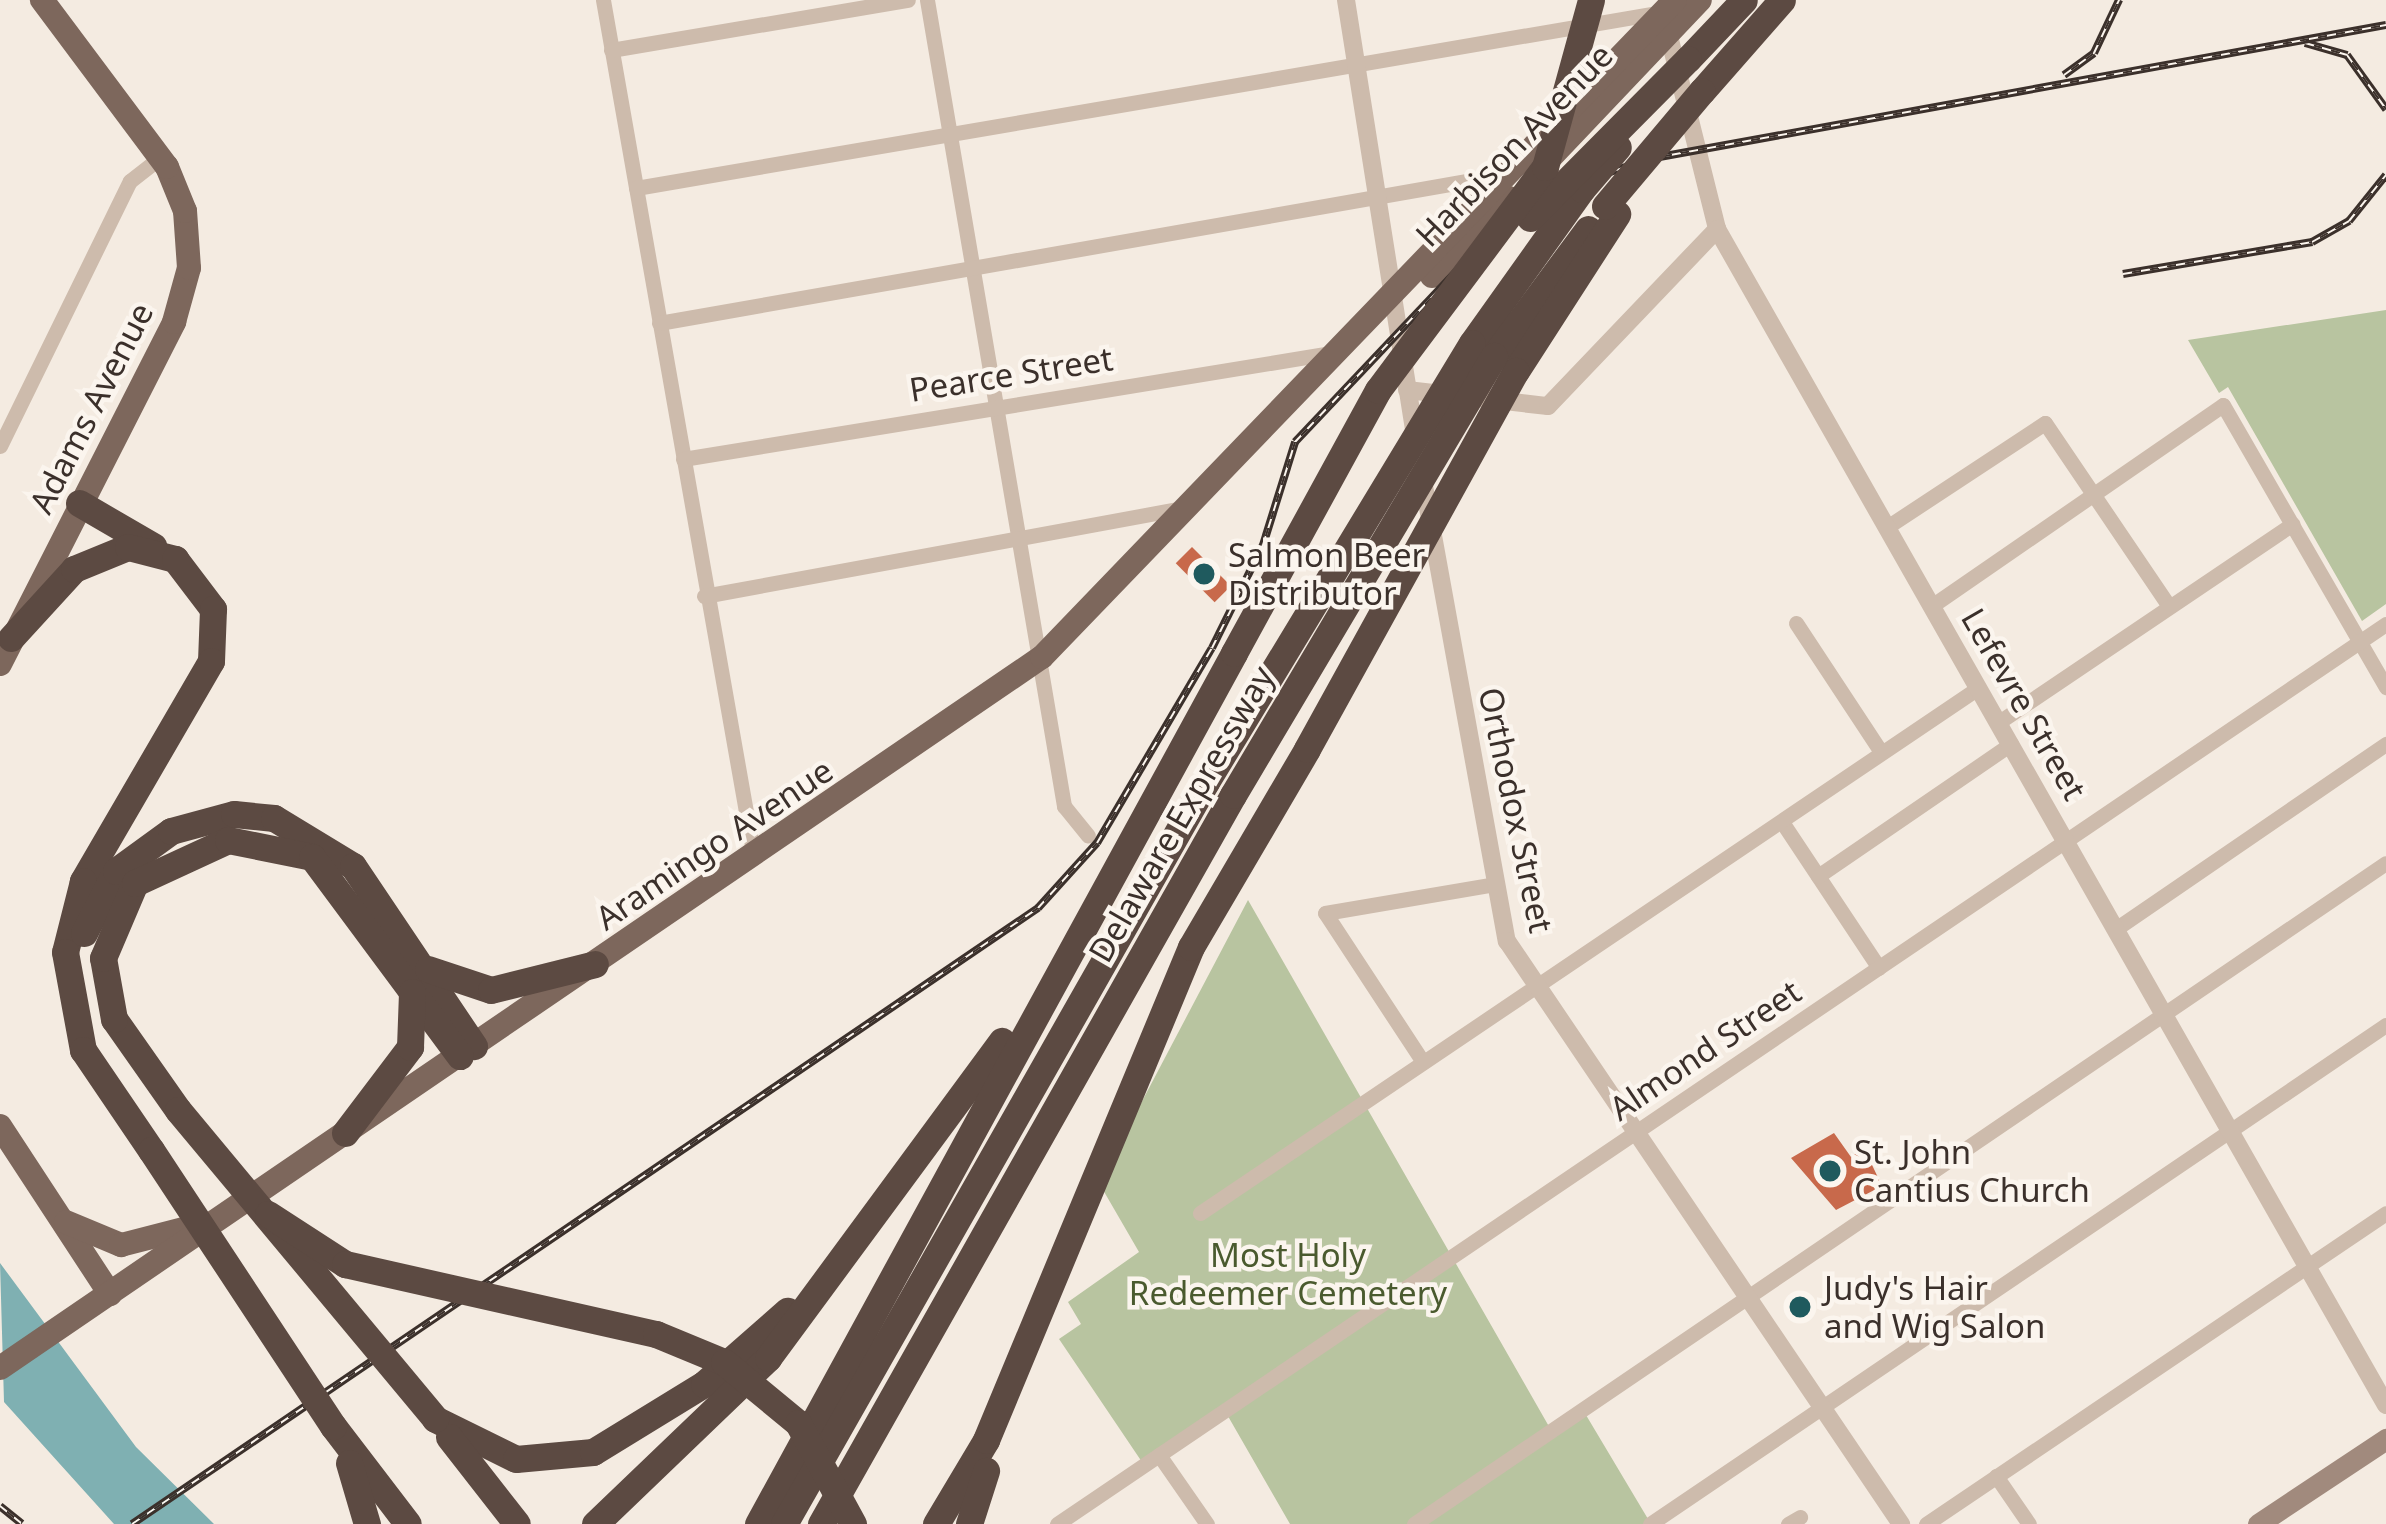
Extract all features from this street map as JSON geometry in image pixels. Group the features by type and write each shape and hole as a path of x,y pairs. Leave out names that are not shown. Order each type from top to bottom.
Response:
{"highway":[{"path":"758,1524 1378,390 1545,167 1591,0"},
{"name":"Delaware Expressway","path":"784,1524 1205,782 1602,203 1688,58 1744,0"},
{"path":"1602,203 1782,0"},
{"path":"1234,652 1478,279 1688,58"},
{"path":"969,1524 1029,1335 1088,1173 1190,947 1268,816 1494,357"},
{"name":"Delaware Expressway","path":"820,1524 1233,795 1494,357"},
{"path":"79,503 160,551 208,596 214,648 82,881 65,952 83,1050 334,1426 407,1524"},
{"path":"6,651 91,557 160,551"},
{"path":"130,1118 86,1030 81,947 103,888 171,831 234,814 302,829 353,866 417,977 467,1051"},
{"path":"517,1524 268,1214 178,1110 114,1019 103,958 122,900 163,862 247,839 312,857 417,977 491,990 595,964"},
{"path":"595,1524 769,1358 892,1192 1113,872"},
{"path":"345,1133 410,1047 417,977"},
{"path":"435,1419 500,1454 555,1460 610,1444 704,1384 892,1192"},
{"path":"268,1214 345,1264 656,1334 724,1362 798,1423 853,1524"},
{"path":"936,1524 1029,1335"},
{"path":"334,1426 368,1524"}],"main road":[{"name":"Adams Avenue","path":"6,651 187,283 185,212 161,157 42,0"},
{"name":"Harbison Avenue","path":"1400,295 1495,176 1667,11 1700,0"},
{"name":"Harbison Avenue","path":"1400,295 1424,284 1667,11"},
{"name":"Aramingo Avenue","path":"0,1368 1042,657 1400,295"},
{"path":"0,1126 110,1294"},
{"path":"50,1204 85,1236 121,1245 222,1219"},
{"path":"2271,1520 2386,1438"}],"street":[{"path":"603,0 704,596 754,857"},
{"path":"611,50 908,0"},
{"path":"927,0 1064,806 1088,836"},
{"name":"Orthodox Street","path":"1346,0 1400,295 1407,390 1508,941 1901,1524"},
{"path":"636,188 1667,11"},
{"name":"Lefevre Street","path":"1667,11 1717,229 2386,1405"},
{"path":"0,446 130,181 161,157"},
{"path":"658,323 1381,201 1495,176"},
{"path":"1407,390 1548,406 1717,229"},
{"name":"Pearce Street","path":"682,459 1348,350"},
{"path":"1933,605 2095,498 2222,405 2386,687"},
{"path":"1887,527 2044,424 2168,605"},
{"path":"704,596 1020,543 1195,506"},
{"path":"1999,722 2292,524"},
{"path":"1796,623 1881,752"},
{"name":"Almond Street","path":"1058,1524 2386,624"},
{"path":"1200,1214 1978,688"},
{"path":"1818,876 2011,744"},
{"path":"2117,928 2386,744"},
{"path":"1781,822 1879,968"},
{"path":"1414,1524 2386,863"},
{"path":"1423,1062 1332,931 1325,913 1496,884"},
{"path":"1650,1524 2386,1025"},
{"path":"1926,1524 2386,1213"},
{"path":"1160,1455 1207,1524"},
{"path":"1996,1476 2029,1524"},
{"path":"1081,1508 1091,1524"}],"green space":[{"path":"2386,310 2386,604 2362,621 2228,387 2219,393 2188,340"},
{"name":"Most Holy Redeemer Cemetery","path":"1248,900 1551,1430 1583,1410 1651,1524 1290,1524 1225,1411 1144,1465 1059,1339 1081,1324 1068,1302 1139,1252 1099,1183"}],"water":[{"path":"0,1263 136,1447 214,1524 114,1524 4,1402"}],"building":[{"name":"Salmon Beer Distributor","path":"1192,547 1231,586 1215,602 1176,563"},
{"name":"St. John Cantius Church","path":"1834,1133 1851,1157 1864,1148 1882,1186 1836,1210 1791,1158"}],"railway":[{"path":"2064,75 2094,53 2119,0"},
{"path":"132,1524 1038,908 1097,843 1212,648 1263,545 1295,442 1504,221 1547,192 1654,158 2386,25"},
{"path":"2305,43 2347,55 2386,109"},
{"path":"2123,274 2312,242 2349,221 2386,175"},
{"path":"0,1506 22,1524"}],"place":[{"name":"Salmon Beer Distributor","path":"1204,574"},
{"name":"St. John Cantius Church","path":"1830,1171"},
{"name":"Judy's Hair and Wig Salon","path":"1800,1307"}]}
